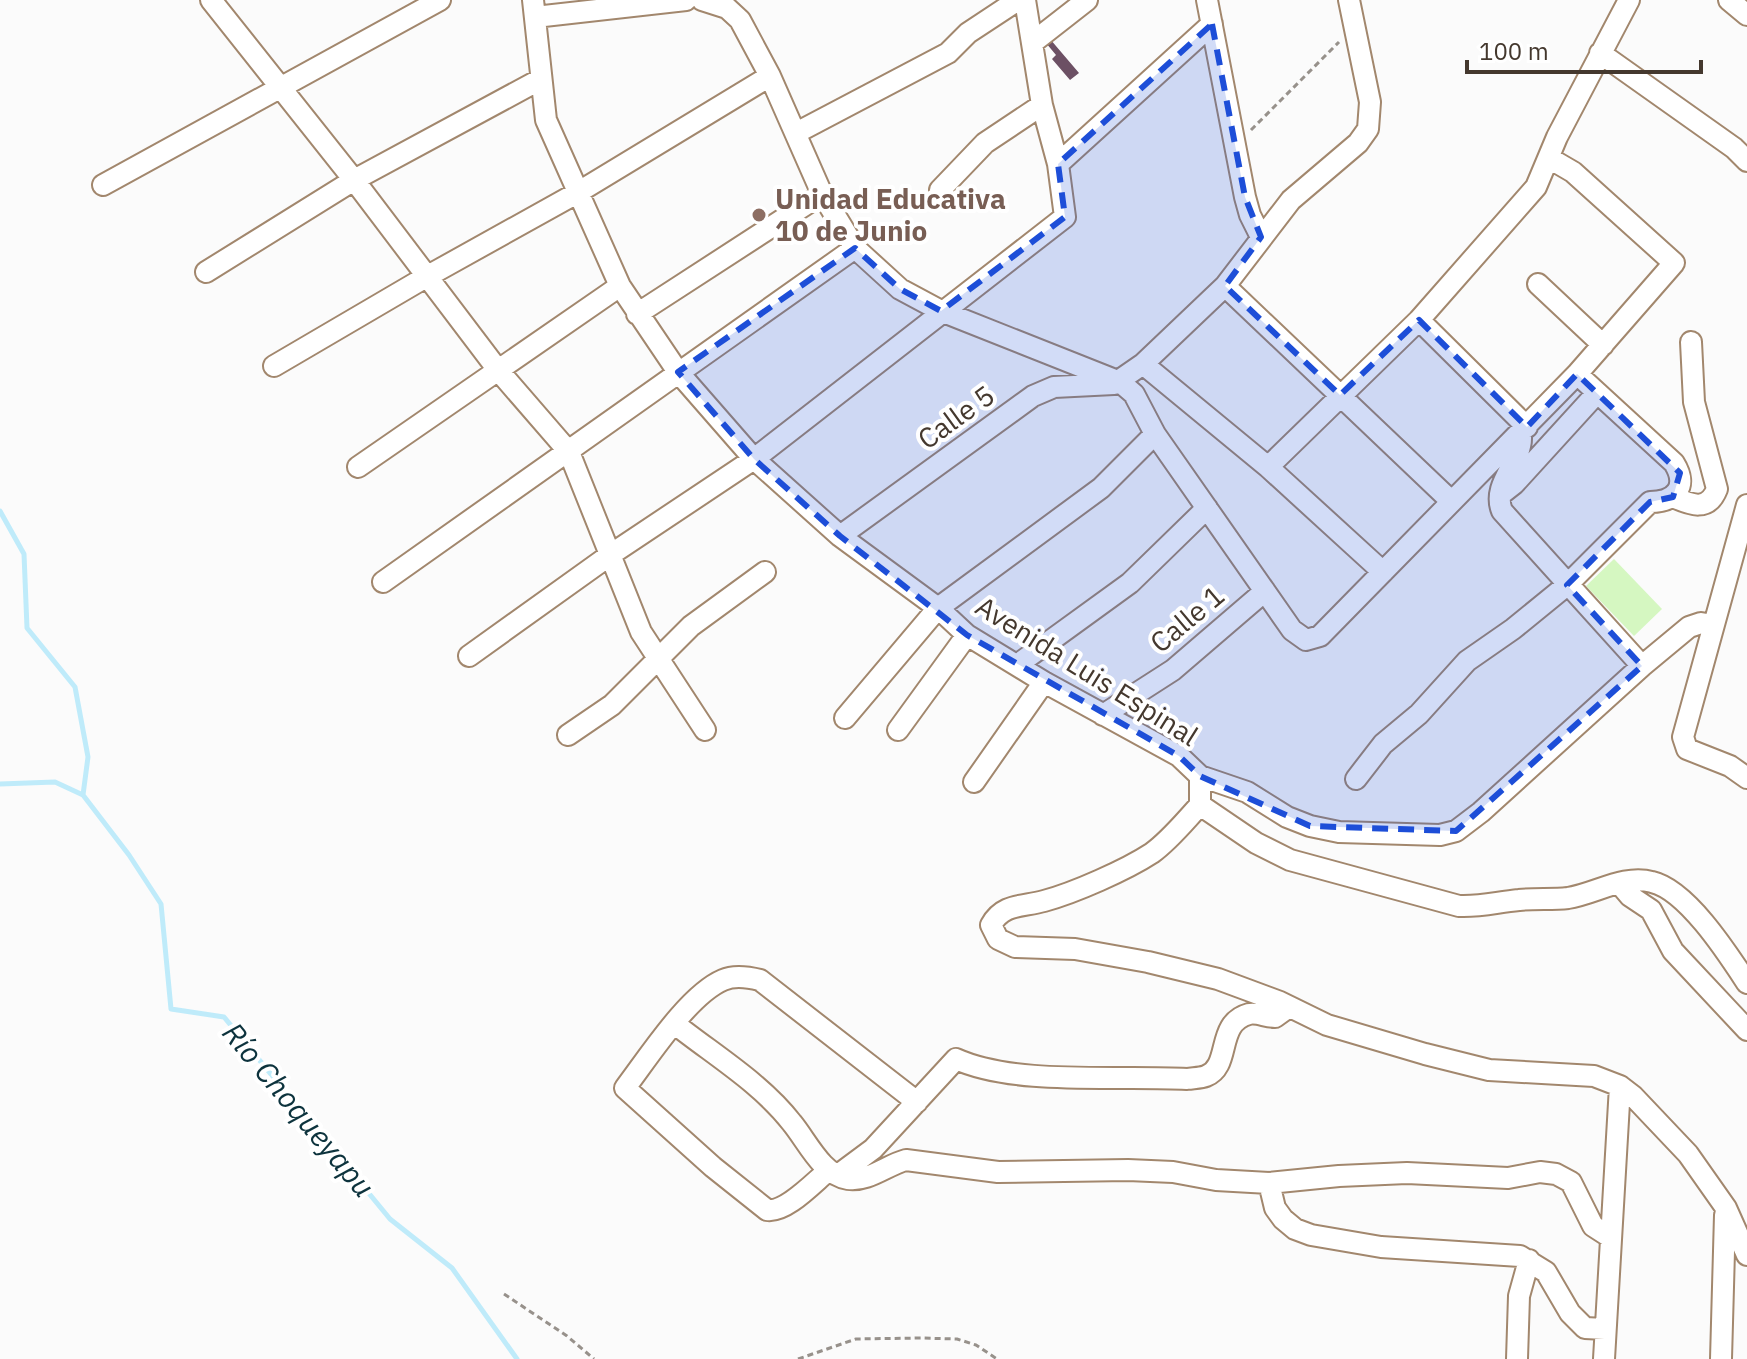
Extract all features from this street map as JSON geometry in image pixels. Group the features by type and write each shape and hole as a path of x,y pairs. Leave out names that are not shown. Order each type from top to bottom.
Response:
{"street":[{"path":"103,185 440,0"},
{"path":"534,9 686,0"},
{"path":"702,0 727,8 740,20 770,76 822,194 855,248 900,289 941,311 1120,382 1134,394 1155,434 1292,630 1306,640 1320,636 1523,430 1577,374 1674,263 1573,172 1549,158"},
{"path":"796,133 948,53 968,33 1018,0"},
{"path":"469,656 610,555 754,459 1065,217 1058,164 1042,105 1025,0"},
{"path":"1032,43 1087,0"},
{"path":"1208,0 1250,215 1261,237"},
{"path":"1120,382 1225,286 1291,200 1358,143 1368,129 1370,102 1349,0"},
{"path":"1268,467 1419,320 1477,252 1514,216 1536,187 1557,137 1629,0"},
{"path":"1729,0 1747,15"},
{"path":"218,2 281,89 498,370 569,452 641,632 705,730"},
{"name":"Avenida Luis Espinal","path":"534,9 546,120 620,286 678,372 754,459 840,536 938,608 967,635 1044,682 1179,756 1200,776 1200,805"},
{"path":"1058,164 1212,24"},
{"path":"1600,53 1734,148 1747,161"},
{"path":"274,366 577,193 770,76"},
{"path":"206,272 354,180 541,79"},
{"path":"940,190 985,143 1042,105"},
{"path":"637,314 822,194"},
{"path":"383,582 855,248"},
{"path":"1538,284 1603,345"},
{"path":"358,467 620,286"},
{"path":"1225,286 1451,501"},
{"path":"1419,320 1523,430"},
{"path":"1673,497 1690,505 1701,506 1711,500 1717,489 1694,402 1691,342"},
{"path":"1143,364 1268,467 1383,572"},
{"path":"1356,779 1383,744 1419,714 1467,661 1567,585 1650,502 1664,502 1673,497 1680,479 1674,463 1577,374"},
{"name":"Calle 5","path":"840,536 1033,396 1054,387 1120,382"},
{"path":"1500,495 1510,488 1597,393"},
{"path":"1523,430 1520,446 1500,495 1502,511 1642,666"},
{"path":"845,718 938,608 1101,488 1155,434"},
{"path":"1747,505 1684,744 1693,753 1730,766 1747,778"},
{"path":"1017,665 1130,583 1207,508"},
{"path":"568,735 612,705 691,626 765,572"},
{"name":"Calle 1","path":"1103,715 1173,670 1265,591"},
{"path":"1200,776 1247,792 1287,817 1310,826 1339,832 1440,835 1456,831 1689,627 1701,623 1713,625"},
{"path":"898,730 967,635"},
{"path":"974,782 1044,682"},
{"path":"1747,983 1719,940 1666,888 1644,880 1619,883 1569,898 1520,900 1483,907 1450,904 1290,860 1256,843 1200,805 1151,853 1087,885 1045,901 1010,907 1000,912 991,925 998,939 1015,947 1075,949 1218,979 1327,1025 1489,1070 1594,1076 1620,1086 1688,1154 1726,1208 1747,1255"},
{"path":"1619,883 1630,896 1651,910 1673,951 1747,1030"},
{"path":"917,1102 760,980 746,977 725,979 704,991 625,1088 713,1167 767,1210 774,1211 873,1149 917,1102 956,1059 1008,1073 1206,1077 1219,1064 1228,1030 1235,1022 1251,1014 1275,1017 1289,1007"},
{"path":"675,1024 772,1101 833,1172 847,1179 862,1178 906,1160 998,1172 1128,1170 1198,1174 1216,1180 1269,1183 1407,1173 1508,1178 1540,1172 1556,1174 1571,1182 1593,1226 1610,1237"},
{"path":"1604,1359 1620,1086"},
{"path":"1269,1183 1275,1208 1283,1219 1295,1229 1311,1235 1381,1247 1520,1256 1551,1279 1578,1322 1585,1328 1605,1329"},
{"path":"1721,1359 1726,1208"},
{"path":"1517,1359 1519,1296 1529,1260"}],"path":[{"path":"1235,147 1353,29"},
{"path":"504,1294 567,1336 594,1359"},
{"path":"798,1359 856,1339 921,1338 957,1339 976,1345 997,1359"}],"highlighted area":[{"path":"1212,24 1245,197 1261,237 1225,286 1340,395 1419,320 1527,427 1577,374 1680,473 1673,497 1650,502 1567,585 1642,666 1456,831 1310,826 1200,776 1179,756 967,635 840,536 754,459 678,372 855,248 900,289 941,311 1065,217 1058,164"}],"green space":[{"path":"1614,559 1662,609 1634,636 1586,586"}],"building":[{"path":"1050,39 1079,73 1070,80 1052,59 1056,55 1046,43"}],"waterway":[{"name":"Río Choqueyapu","path":"0,511 24,554 27,628 75,687 88,757 83,795 129,855 161,904 171,1009 224,1017 390,1219 452,1268 517,1359"},
{"path":"0,784 55,782 83,795"}],"place":[{"name":"Unidad Educativa 10 de Junio","path":"759,215"}]}
